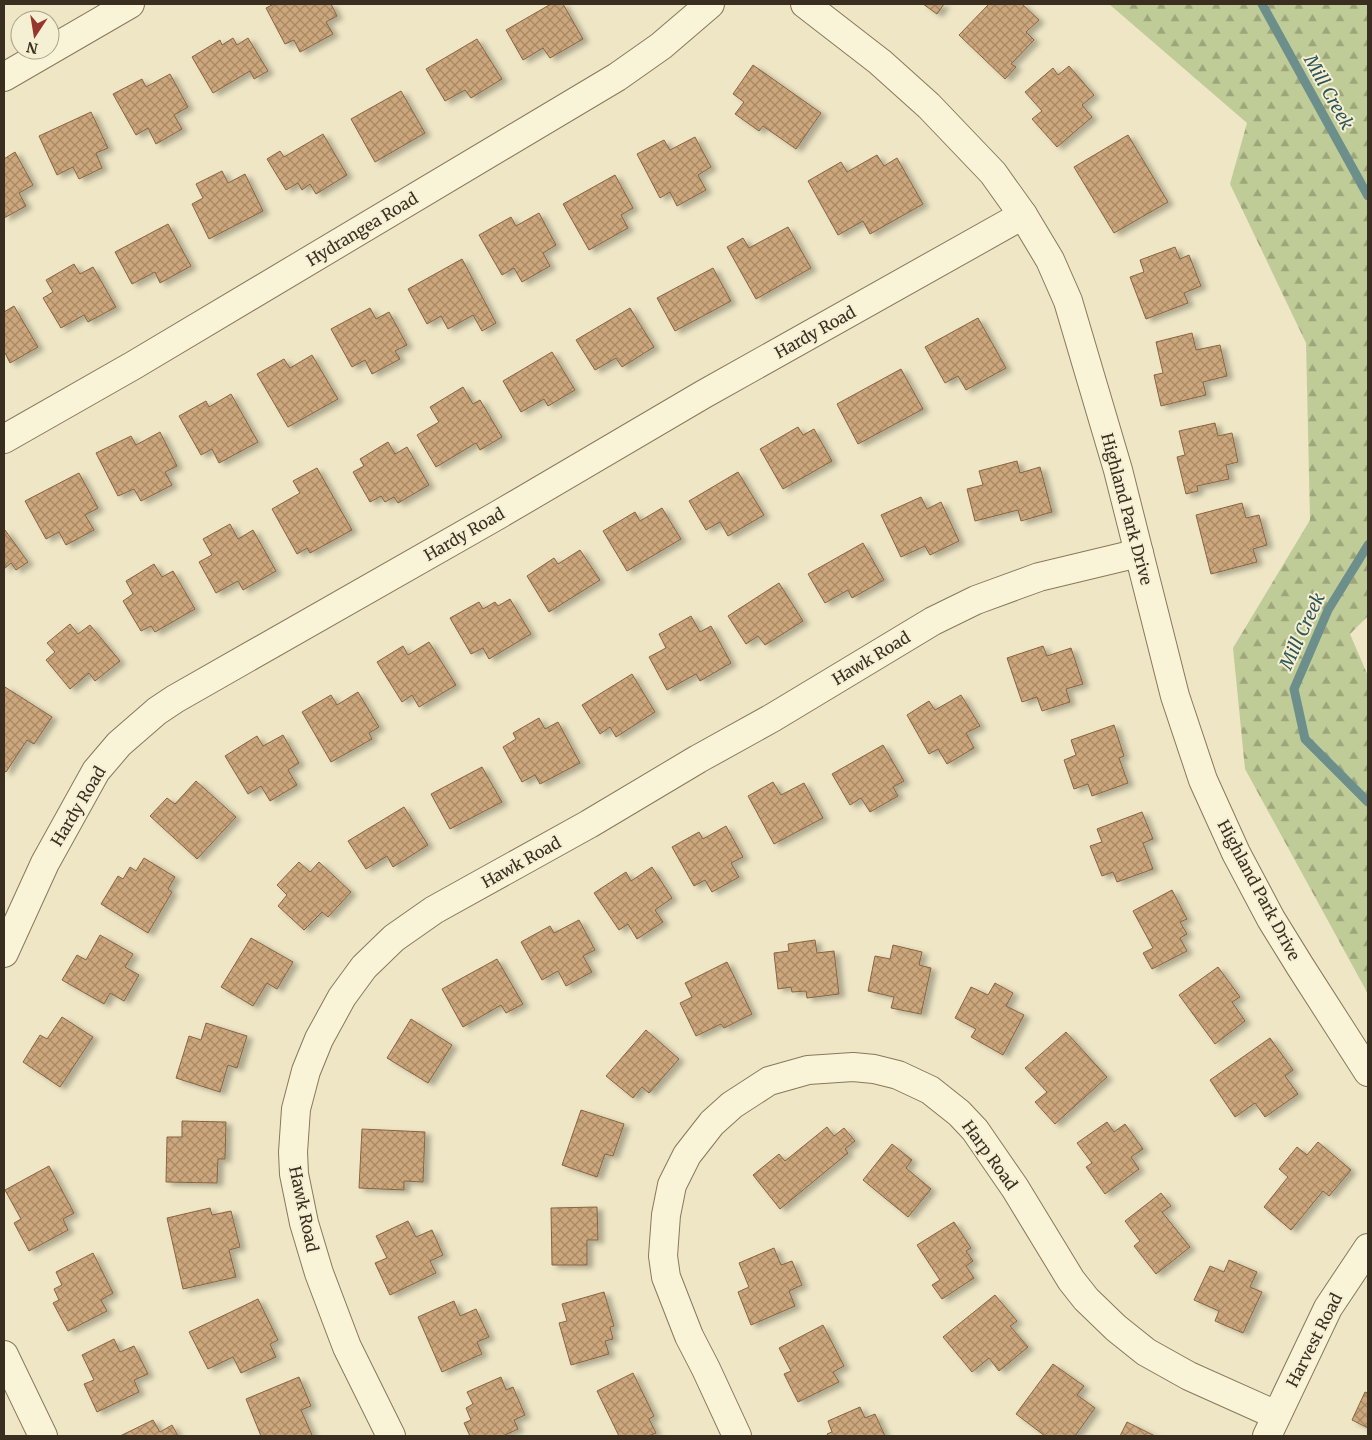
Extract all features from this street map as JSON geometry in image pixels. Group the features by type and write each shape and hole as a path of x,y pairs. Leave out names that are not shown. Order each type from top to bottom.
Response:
{"street":[{"path":"4,77 130,4"},
{"name":"Hydrangea Road","path":"4,439 159,350 617,77 661,46 710,4"},
{"name":"Highland Park Drive","path":"805,4 880,62 929,106 993,173 1023,215 1050,260 1068,301 1118,470 1175,696 1206,788 1236,853 1271,919 1368,1072"},
{"name":"Hardy Road","path":"4,953 45,863 96,771 119,744 157,711 174,699 704,394 1023,215"},
{"name":"Hawk Road","path":"391,1436 347,1347 319,1273 304,1223 294,1174 293,1152 296,1109 306,1071 318,1039 342,997 364,967 394,938 434,910 589,824 698,759 772,718 933,621 976,600 1039,577 1139,553"},
{"name":"Harp Road","path":"737,1436 689,1336 666,1277 663,1256 666,1215 672,1185 687,1155 712,1124 732,1105 770,1080 808,1070 853,1067 874,1069 898,1075 930,1090 959,1113 975,1130 1015,1188 1071,1280 1086,1299 1116,1328 1146,1352 1271,1425"},
{"name":"Harvest Road","path":"1271,1425 1328,1308 1368,1248"},
{"path":"4,1355 43,1436"}],"green space":[{"path":"1109,4 1368,4 1368,616 1350,634 1368,676 1368,994 1245,769 1233,648 1310,520 1306,343 1230,184 1247,123"}],"building":[{"path":"274,4 331,4 337,16 326,22 333,34 300,52 294,40 285,44 266,8"},
{"path":"551,4 563,4 583,39 550,58 543,48 523,60 506,30"},
{"path":"923,4 944,4 937,14"},
{"path":"989,4 1022,4 1039,20 1026,32 1034,40 1011,64 1016,67 1005,79 959,35"},
{"path":"233,38 237,45 248,38 268,71 254,79 250,71 213,93 192,57 220,40 222,45"},
{"path":"477,39 502,79 471,98 465,90 445,101 426,69"},
{"path":"753,65 821,113 796,149 763,126 759,131 735,114 744,102 733,94"},
{"path":"1069,66 1094,95 1082,105 1092,117 1057,147 1032,119 1042,111 1025,92 1053,68 1058,75"},
{"path":"170,74 188,107 174,115 182,129 156,144 148,128 136,135 113,94 142,79 146,87"},
{"path":"401,91 425,133 375,162 351,119"},
{"path":"91,112 108,148 96,153 102,168 79,179 73,167 57,175 39,136"},
{"path":"323,134 347,175 316,194 310,184 302,190 298,183 286,190 267,159 280,151 284,157"},
{"path":"1128,135 1168,202 1114,233 1074,167"},
{"path":"695,137 711,167 698,175 706,190 677,206 670,192 660,198 637,154 664,140 670,150"},
{"path":"15,152 33,185 19,193 26,206 4,218 4,159"},
{"path":"877,155 884,166 897,158 923,204 870,234 863,221 838,235 808,181 841,162 847,172"},
{"path":"222,171 228,183 245,174 263,211 209,239 192,204 203,198 196,184"},
{"path":"615,175 633,208 621,215 628,228 589,250 563,204"},
{"path":"539,213 556,245 543,253 550,266 522,282 514,268 502,275 479,235 511,217 516,226"},
{"path":"168,224 191,266 160,283 155,272 132,284 115,252"},
{"path":"788,227 811,268 756,299 727,247 743,238 749,248"},
{"path":"1175,247 1180,259 1189,255 1201,286 1184,293 1188,303 1146,319 1130,277 1144,272 1140,260"},
{"path":"462,259 496,323 482,331 473,315 448,329 441,316 427,324 408,289"},
{"path":"74,264 80,274 93,267 116,307 88,322 84,315 61,328 43,298 53,292 46,280"},
{"path":"713,268 731,301 675,331 657,298"},
{"path":"14,306 38,347 10,363 4,354 4,312"},
{"path":"370,308 376,319 389,312 407,345 395,351 400,359 372,374 365,360 352,367 331,329"},
{"path":"630,308 654,347 622,367 616,358 595,370 576,340"},
{"path":"978,318 1006,368 966,390 958,376 945,383 925,347"},
{"path":"1192,333 1196,350 1220,345 1227,376 1203,382 1206,395 1161,406 1154,375 1163,373 1156,342"},
{"path":"552,352 575,390 548,406 544,399 521,412 503,381"},
{"path":"312,355 338,399 288,427 257,374 284,359 290,368"},
{"path":"901,369 923,409 858,444 837,404"},
{"path":"463,387 473,404 480,400 502,437 480,450 476,443 436,467 417,435 439,422 430,407"},
{"path":"231,394 258,442 219,463 212,449 201,455 179,416 206,401 209,407"},
{"path":"1215,423 1218,436 1232,433 1238,462 1226,465 1229,479 1197,486 1198,491 1186,494 1177,457 1185,455 1179,431"},
{"path":"798,427 803,435 814,429 832,461 783,489 760,449"},
{"path":"160,432 177,466 165,472 172,485 141,501 134,489 118,496 96,453 131,436 136,445"},
{"path":"388,442 395,454 407,447 429,485 398,503 394,497 385,502 381,496 370,502 353,472 364,466 360,459"},
{"path":"1017,461 1020,473 1040,467 1052,512 1021,521 1018,510 975,521 967,489 983,485 979,471"},
{"path":"317,468 352,530 310,553 307,548 297,554 272,509 300,493 293,481"},
{"path":"738,472 764,515 728,536 720,522 706,530 689,501"},
{"path":"79,473 98,508 85,515 94,530 66,545 59,532 46,539 25,501"},
{"path":"921,497 927,509 941,502 959,541 930,555 925,546 901,557 881,515"},
{"path":"1242,503 1246,518 1259,515 1267,545 1253,549 1257,562 1211,574 1196,515"},
{"path":"662,508 681,539 627,571 603,531 635,512 640,521"},
{"path":"230,524 238,539 253,530 276,571 243,590 238,581 216,593 199,562 212,555 203,539"},
{"path":"5,530 28,562 16,570 11,563 4,569"},
{"path":"863,543 884,580 852,598 848,590 825,603 808,574"},
{"path":"580,550 600,580 549,612 527,576 554,558 558,564"},
{"path":"154,564 162,577 173,571 195,609 155,632 151,626 141,631 123,601 133,594 126,581"},
{"path":"779,583 803,621 765,645 758,636 746,644 728,616"},
{"path":"510,599 531,634 489,659 483,648 471,654 450,618 479,602 483,609 495,602 498,606"},
{"path":"691,616 700,632 711,626 731,663 700,681 696,674 667,690 649,657 666,648 659,634"},
{"path":"70,624 78,634 90,625 120,661 95,681 89,673 70,689 46,660 55,652 47,643"},
{"path":"429,642 456,685 419,707 412,695 402,702 377,662 403,646 408,655"},
{"path":"1043,646 1047,656 1071,648 1083,684 1066,689 1070,702 1042,711 1037,697 1022,702 1007,658"},
{"path":"632,674 655,712 616,737 610,727 600,734 582,705"},
{"path":"5,687 52,717 34,744 27,740 6,772 4,771"},
{"path":"358,692 379,727 369,733 372,739 331,762 302,712 331,695 337,705"},
{"path":"961,695 980,726 966,733 974,748 947,764 938,749 929,754 907,715 929,701 935,710"},
{"path":"539,718 545,729 558,722 580,763 540,784 535,775 522,782 503,747 516,739 513,733"},
{"path":"1114,725 1124,756 1119,758 1128,783 1092,796 1088,784 1074,789 1064,760 1076,755 1071,740"},
{"path":"283,735 299,763 288,770 297,785 270,801 261,786 248,794 225,756 257,736 263,746"},
{"path":"883,745 904,781 893,787 898,796 870,812 861,798 850,805 832,774"},
{"path":"482,767 502,802 450,829 431,794"},
{"path":"196,781 236,817 197,859 150,816 167,798 175,804"},
{"path":"773,782 781,795 804,783 823,818 774,844 748,796"},
{"path":"404,807 428,845 393,867 387,856 366,869 348,841"},
{"path":"1142,812 1153,839 1143,843 1153,869 1117,882 1113,872 1102,876 1090,846 1102,842 1097,829"},
{"path":"726,826 743,857 731,863 739,877 712,892 705,880 694,886 672,847 699,832 703,839"},
{"path":"144,858 175,877 168,889 172,892 148,933 101,904 118,876 123,879 130,867 136,871"},
{"path":"299,862 310,872 319,862 351,892 328,917 322,912 304,930 278,906 287,895 277,885"},
{"path":"652,867 672,898 655,910 663,922 637,939 628,924 619,930 594,893 626,872 631,881"},
{"path":"1172,890 1187,919 1180,922 1187,934 1180,938 1187,951 1152,969 1143,953 1153,948 1133,911"},
{"path":"579,920 595,950 583,956 592,972 566,986 558,971 542,980 521,942 550,926 554,933"},
{"path":"100,935 133,954 125,967 139,975 124,1001 110,993 104,1004 62,980 77,955 86,960"},
{"path":"251,938 293,962 277,989 267,983 253,1006 221,987"},
{"path":"815,940 817,953 834,951 839,994 807,998 806,991 792,992 791,987 778,989 774,953 789,951 788,944"},
{"path":"893,945 922,952 919,965 931,968 921,1014 891,1008 894,997 868,991 875,956 890,959"},
{"path":"497,959 523,1004 506,1013 501,1005 463,1027 442,989"},
{"path":"727,962 752,1014 724,1028 721,1024 696,1036 680,1003 692,997 685,983"},
{"path":"1218,967 1240,997 1232,1002 1245,1021 1215,1044 1179,995"},
{"path":"995,983 1013,993 1006,1006 1024,1015 1003,1055 971,1037 976,1029 955,1018 971,987 988,995"},
{"path":"62,1017 93,1037 60,1087 23,1062 40,1035 47,1039"},
{"path":"411,1019 452,1045 428,1083 387,1058"},
{"path":"206,1023 247,1036 237,1068 228,1065 220,1092 176,1078 189,1036 201,1040"},
{"path":"646,1030 679,1059 649,1093 642,1087 633,1098 606,1076"},
{"path":"1066,1032 1107,1077 1055,1124 1035,1102 1047,1092 1025,1068"},
{"path":"1270,1038 1293,1070 1285,1076 1298,1094 1265,1117 1255,1103 1235,1117 1210,1080"},
{"path":"581,1110 624,1124 613,1156 605,1154 597,1177 562,1165"},
{"path":"182,1121 226,1122 225,1159 218,1159 217,1183 166,1182 167,1137 182,1137"},
{"path":"1107,1122 1114,1132 1125,1124 1143,1149 1131,1157 1139,1169 1105,1194 1086,1167 1092,1163 1077,1143"},
{"path":"827,1127 834,1136 844,1128 855,1141 845,1149 848,1153 780,1209 753,1175 779,1154 785,1161"},
{"path":"362,1129 425,1132 423,1182 404,1181 404,1190 359,1188"},
{"path":"1318,1142 1351,1170 1329,1196 1323,1191 1291,1230 1264,1207 1288,1177 1279,1169 1297,1147 1307,1155"},
{"path":"892,1144 912,1160 906,1168 931,1189 908,1217 863,1180"},
{"path":"49,1166 74,1213 63,1219 68,1230 29,1251 14,1223 21,1219 5,1190"},
{"path":"1161,1193 1171,1206 1162,1212 1190,1247 1156,1274 1134,1246 1140,1241 1125,1221"},
{"path":"597,1207 598,1240 587,1240 587,1265 552,1265 551,1208"},
{"path":"210,1208 212,1215 231,1211 240,1247 229,1250 236,1277 183,1289 167,1218"},
{"path":"408,1221 416,1237 432,1230 443,1255 430,1261 436,1273 390,1295 375,1263 387,1258 376,1236"},
{"path":"954,1222 971,1248 966,1251 973,1261 966,1266 974,1278 942,1299 932,1285 940,1280 917,1245"},
{"path":"774,1248 781,1265 792,1261 802,1285 789,1291 795,1306 751,1325 738,1292 749,1287 739,1263"},
{"path":"93,1253 113,1293 101,1300 107,1311 68,1331 53,1303 59,1300 54,1289 62,1285 56,1272"},
{"path":"1229,1260 1257,1272 1250,1287 1262,1292 1243,1333 1215,1321 1219,1311 1194,1300 1210,1266 1224,1272"},
{"path":"604,1292 614,1326 610,1327 613,1339 605,1341 609,1354 571,1365 559,1323 567,1321 562,1304"},
{"path":"995,1295 1017,1321 1010,1326 1028,1347 999,1371 989,1358 972,1372 943,1337"},
{"path":"258,1299 278,1340 270,1344 276,1357 241,1373 233,1357 208,1369 189,1332"},
{"path":"454,1301 460,1316 476,1309 489,1337 477,1342 482,1354 442,1372 418,1317"},
{"path":"823,1325 844,1366 833,1372 839,1382 798,1402 784,1374 791,1371 779,1348"},
{"path":"114,1339 120,1352 134,1346 148,1374 134,1380 139,1392 97,1412 84,1384 94,1380 82,1355"},
{"path":"1053,1364 1084,1386 1077,1395 1095,1408 1075,1436 1045,1436 1016,1414"},
{"path":"633,1373 654,1416 649,1419 656,1433 648,1436 619,1436 597,1391"},
{"path":"299,1377 311,1406 301,1410 312,1435 261,1436 246,1399"},
{"path":"501,1377 506,1390 513,1387 525,1415 514,1420 518,1429 503,1436 470,1436 464,1423 471,1420 466,1408 473,1404 467,1392"},
{"path":"1365,1392 1368,1393 1368,1428 1352,1420"},
{"path":"860,1407 865,1418 875,1414 885,1436 828,1436 827,1434 832,1432 828,1421"},
{"path":"153,1420 160,1432 172,1425 178,1436 120,1436"},
{"path":"1127,1422 1155,1436 1120,1436"}],"waterway":[{"name":"Mill Creek","path":"1262,4 1368,196"},
{"name":"Mill Creek","path":"1368,545 1328,610 1294,689 1305,739 1368,802"}]}
